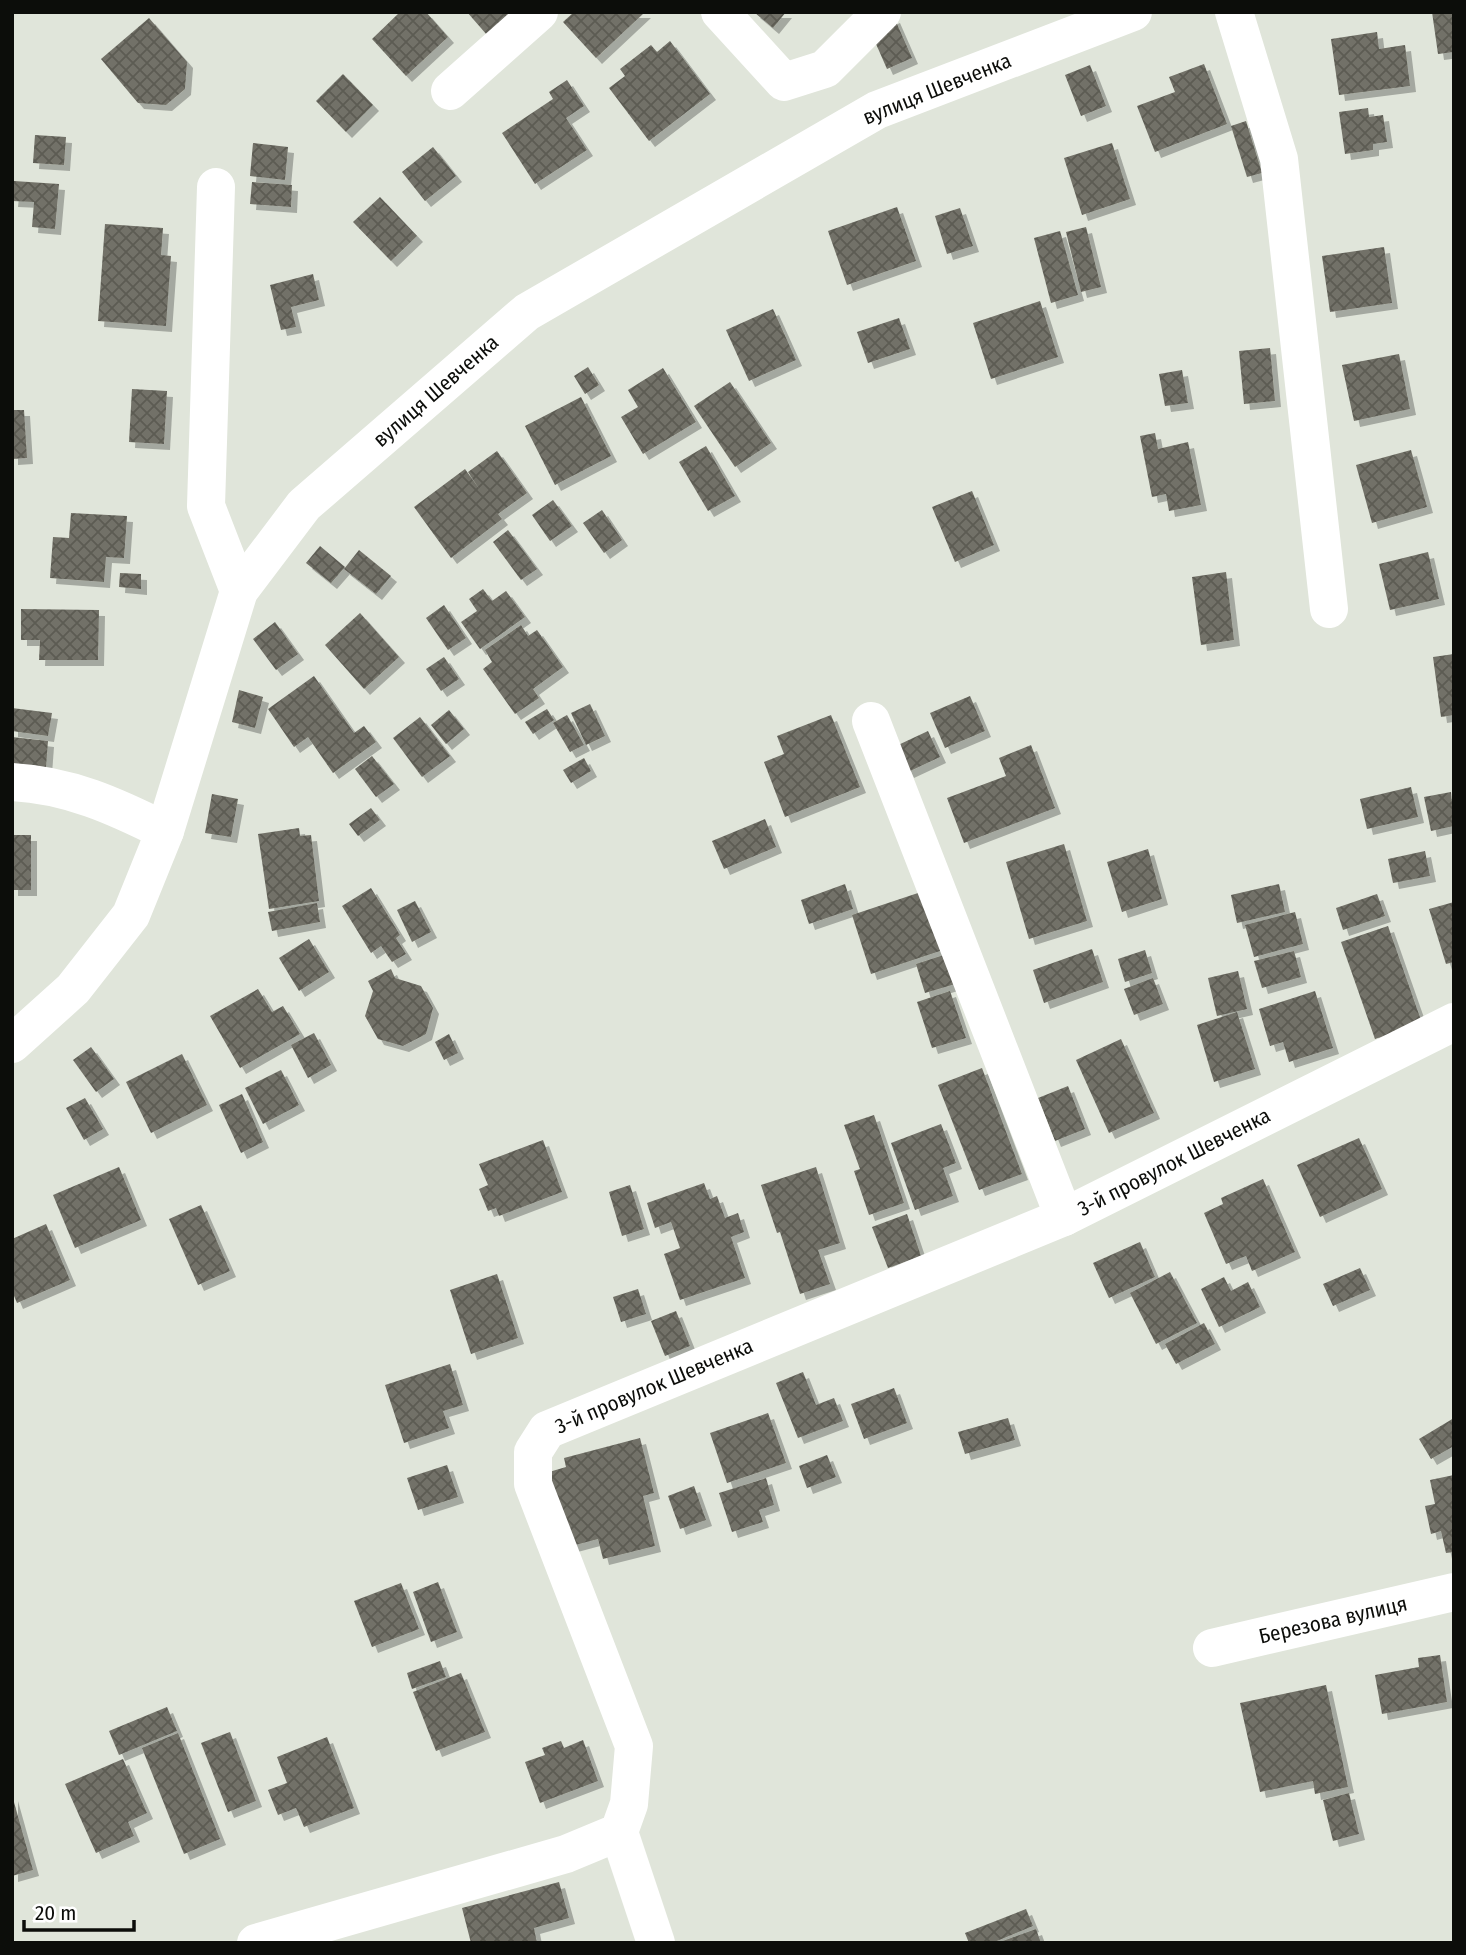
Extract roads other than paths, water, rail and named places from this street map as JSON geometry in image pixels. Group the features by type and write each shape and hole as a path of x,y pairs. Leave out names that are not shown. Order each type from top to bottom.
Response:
{"street":[{"path":"450,92 539,12"},
{"path":"720,12 785,82 825,69 882,12"},
{"name":"вулиця Шевченка","path":"12,1044 73,989 131,915 165,831 239,591 304,505 527,312 877,110 1133,12"},
{"path":"1234,12 1279,159 1329,608"},
{"path":"216,187 206,506 239,591"},
{"path":"871,720 1064,1217"},
{"path":"12,782 44,784 116,806 165,831"},
{"name":"3-й провулок Шевченка","path":"619,1832 629,1804 634,1746 533,1484 533,1452 547,1430 1064,1217 1454,1022"},
{"name":"Березова вулиця","path":"1212,1648 1454,1592"},
{"path":"256,1943 566,1854 619,1832 656,1943"}]}
